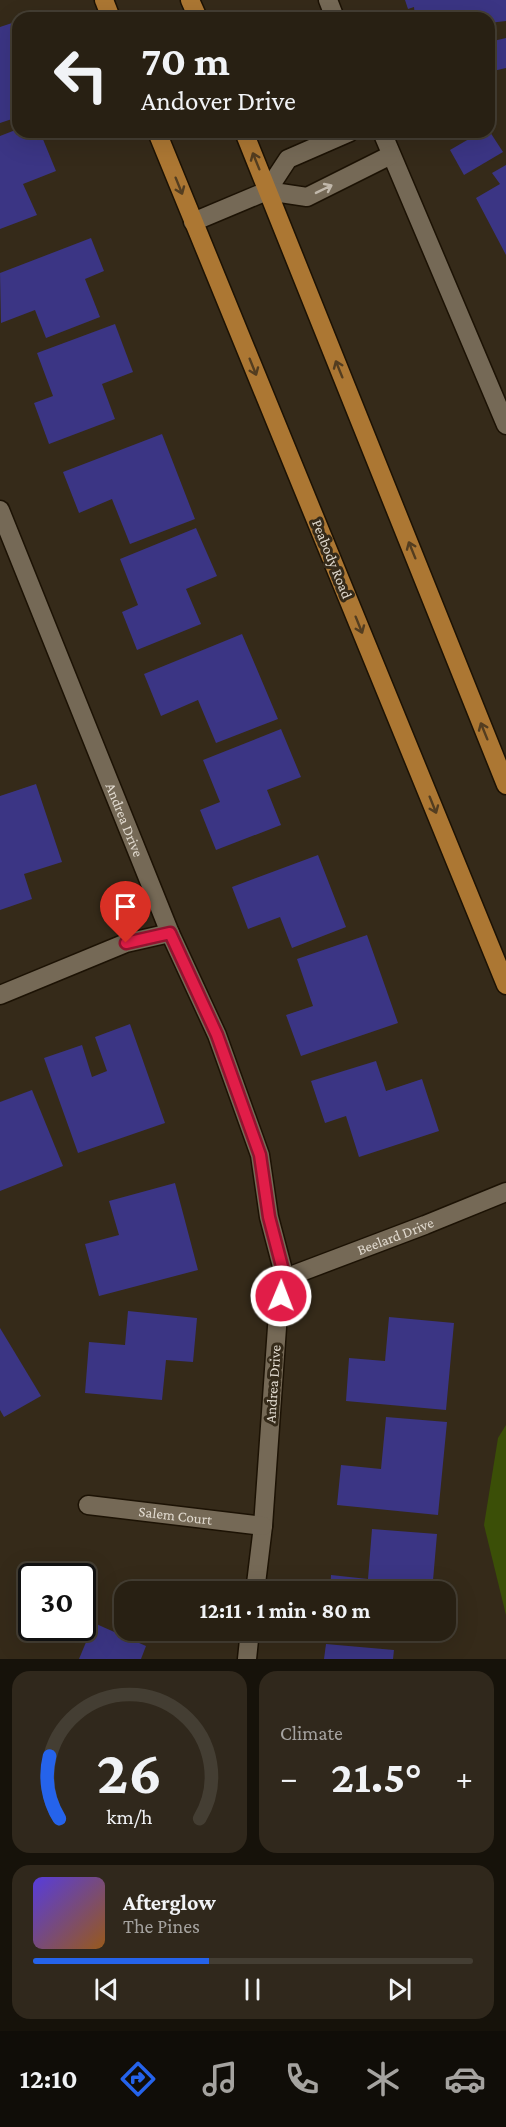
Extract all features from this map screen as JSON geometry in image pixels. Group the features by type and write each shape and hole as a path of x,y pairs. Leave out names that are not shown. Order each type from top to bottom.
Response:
{"main road":[{"name":"Peabody Road","path":"159,138 506,985"},
{"path":"246,138 506,785"}],"street":[{"path":"267,191 288,159 336,138"},
{"path":"384,138 506,425"},
{"path":"193,222 267,191 307,197 391,155"},
{"name":"Andrea Drive","path":"1,516 170,933 217,1035 260,1155 269,1217 285,1278 278,1313 263,1526 256,1581"},
{"path":"0,995 126,943 170,933"},
{"name":"Beelard Drive","path":"285,1278 506,1192"},
{"name":"Salem Court","path":"88,1505 263,1526"},
{"path":"247,1659 249,1641"}],"green space":[{"path":"506,1425 506,1615 484,1525 498,1438"}],"building":[{"path":"405,0 506,0 506,21 495,22 495,12 414,12 414,7 408,9"},
{"path":"12,23 12,119 0,123 0,27"},
{"path":"506,38 506,68 495,71 495,41"},
{"path":"12,131 12,138 42,138 56,171 23,184 37,215 0,229 0,136"},
{"path":"471,138 494,138 503,152 464,175 450,150"},
{"path":"506,165 506,255 476,198 500,184 492,173"},
{"path":"91,238 104,271 85,279 100,317 46,338 35,310 1,323 0,273"},
{"path":"115,324 133,372 102,384 115,419 49,444 34,403 53,396 37,353"},
{"path":"162,434 195,519 130,544 112,499 79,513 63,472"},
{"path":"196,528 217,576 186,589 201,624 137,650 122,612 138,605 120,559"},
{"path":"242,634 278,719 216,743 198,700 161,716 144,674"},
{"path":"281,729 301,777 267,790 281,825 216,850 200,810 220,802 203,760"},
{"path":"36,784 62,862 24,874 32,899 0,910 0,796"},
{"path":"318,855 346,927 292,948 280,917 248,929 232,887"},
{"path":"367,935 398,1023 301,1056 286,1015 313,1006 297,959"},
{"path":"130,1024 165,1123 78,1153 44,1058 82,1045 92,1077 107,1071 95,1037"},
{"path":"376,1061 386,1091 422,1079 439,1131 359,1157 346,1116 325,1123 311,1081"},
{"path":"32,1090 63,1166 0,1191 0,1102"},
{"path":"175,1183 198,1270 99,1296 85,1244 119,1235 109,1201"},
{"path":"128,1311 197,1318 193,1362 166,1360 162,1400 85,1393 89,1342 125,1345"},
{"path":"389,1317 454,1323 446,1410 346,1401 349,1358 385,1361"},
{"path":"0,1328 41,1396 4,1417 0,1410"},
{"path":"386,1417 447,1422 438,1515 337,1505 341,1465 381,1469"},
{"path":"372,1529 437,1534 433,1581 331,1581 331,1575 368,1579"},
{"path":"96,1624 114,1632 114,1641 135,1641 146,1646 141,1659 79,1659 86,1641 96,1641"},
{"path":"326,1644 394,1650 393,1659 324,1659"}],"route":[{"path":"126,943 170,933 217,1035 260,1155 269,1217 285,1278 281,1296"}]}
